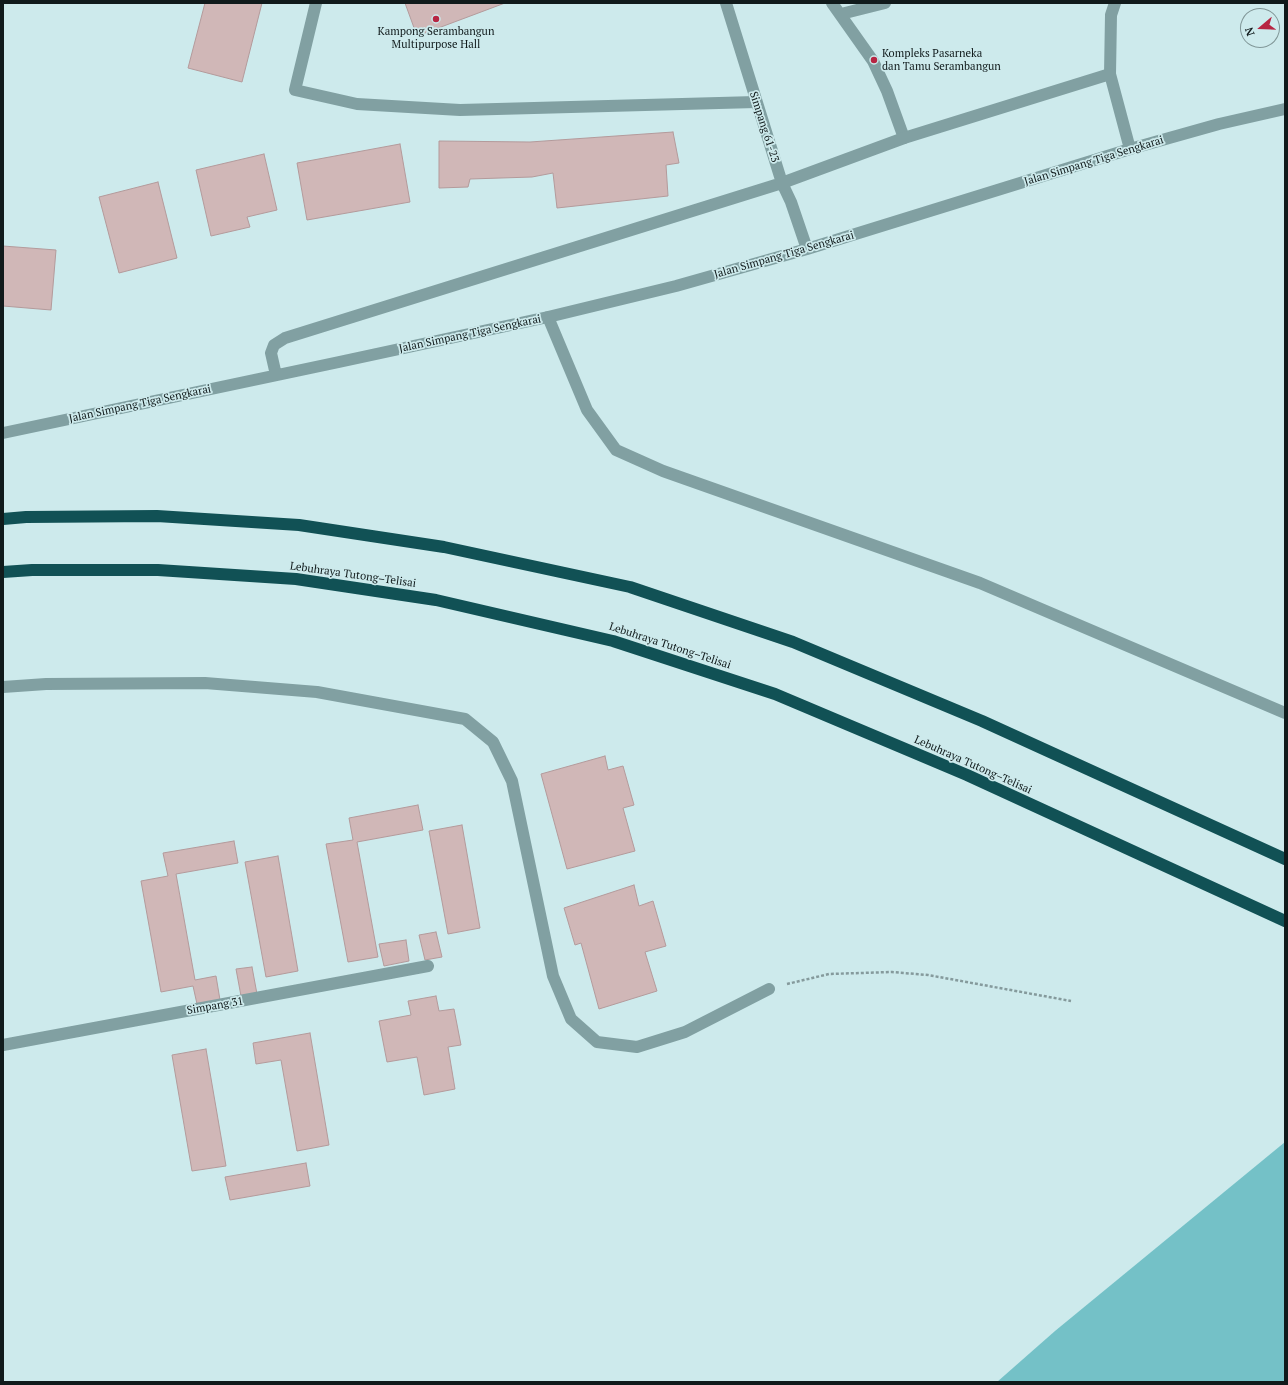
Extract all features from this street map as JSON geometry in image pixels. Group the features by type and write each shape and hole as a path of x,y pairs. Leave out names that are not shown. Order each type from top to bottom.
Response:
{"highway":[{"path":"3,519 26,517 157,516 299,525 444,547 630,587 793,642 982,721 1285,859"},
{"name":"Lebuhraya Tutong–Telisai","path":"3,573 32,570 158,570 296,579 436,600 613,641 775,694 967,775 1285,921"}],"street":[{"path":"316,3 295,90 357,104 460,110 756,102"},
{"name":"Simpang 61-23","path":"726,3 782,183 791,202 807,249"},
{"path":"832,3 873,61 887,91 904,138"},
{"path":"841,14 886,3"},
{"path":"1115,3 1111,15 1110,74 1130,149"},
{"path":"276,375 270,353 274,344 285,338 782,183 904,138 1110,74"},
{"name":"Jalan Simpang Tiga Sengkarai","path":"3,432 548,317 676,286 807,249 1130,149 1219,124 1285,109"},
{"path":"548,317 587,410 616,450 663,471 980,583 1285,713"},
{"path":"3,687 46,684 206,683 317,692 465,719 493,742 512,781 553,976 571,1020 597,1042 637,1046 686,1032 769,989"},
{"name":"Simpang 31","path":"3,1045 428,966"}],"path":[{"path":"769,989 829,974 892,972 928,975 1071,1001"}],"water":[{"path":"1285,1142 1285,1382 997,1382 1055,1331"}],"building":[{"path":"205,3 262,3 242,82 188,68"},
{"name":"Kampong Serambangun Multipurpose Hall","path":"405,3 505,3 417,36"},
{"path":"673,132 679,163 666,165 668,196 557,208 553,173 532,177 470,179 468,187 439,188 439,141 530,142"},
{"path":"400,144 410,202 307,220 297,163"},
{"path":"264,154 277,210 247,217 250,227 211,236 196,170"},
{"path":"158,182 177,258 119,273 99,197"},
{"path":"3,246 56,250 51,310 3,306"},
{"path":"605,756 608,770 623,766 634,805 623,808 635,851 567,869 541,774"},
{"path":"418,805 423,830 357,842 378,957 348,962 326,844 353,840 349,818"},
{"path":"462,825 480,928 448,934 429,831"},
{"path":"234,841 238,863 176,874 195,980 216,976 220,1000 197,1004 193,986 161,992 141,881 168,876 163,853"},
{"path":"278,856 298,971 266,977 245,862"},
{"path":"634,885 639,906 653,901 666,946 645,952 657,991 599,1009 581,943 575,945 564,908"},
{"path":"436,932 442,957 425,960 419,935"},
{"path":"406,940 409,961 384,966 379,944"},
{"path":"252,967 257,994 241,996 236,969"},
{"path":"436,996 439,1011 454,1009 461,1045 448,1047 455,1089 424,1095 417,1057 387,1062 379,1021 411,1015 408,1001"},
{"path":"310,1033 329,1145 297,1151 281,1060 256,1064 253,1043"},
{"path":"206,1049 226,1166 192,1171 172,1055"},
{"path":"306,1163 310,1186 230,1200 225,1177"}],"place":[{"name":"Kampong Serambangun Multipurpose Hall","path":"436,19"},
{"name":"Kompleks Pasarneka dan Tamu Serambangun","path":"874,60"}]}
